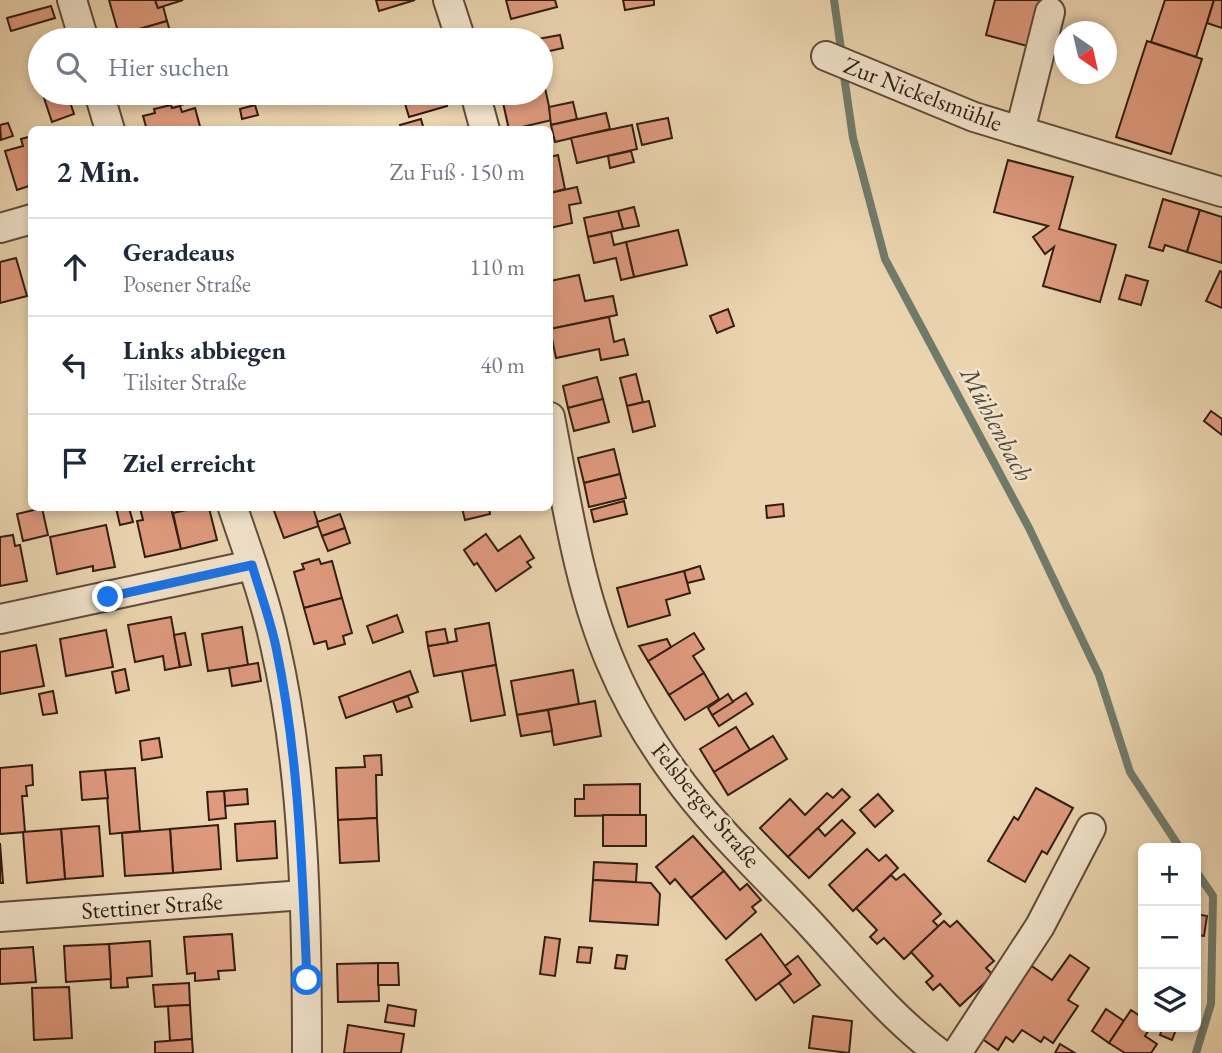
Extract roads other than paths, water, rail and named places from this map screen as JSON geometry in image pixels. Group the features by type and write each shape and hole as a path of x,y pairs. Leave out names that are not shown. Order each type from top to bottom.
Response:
{"street":[{"path":"72,0 80,28"},
{"path":"448,0 457,28"},
{"name":"Zur Nickelsmühle","path":"1020,131 1050,12"},
{"name":"Zur Nickelsmühle","path":"826,56 974,117 1222,192"},
{"path":"103,105 109,126"},
{"path":"478,105 484,126"},
{"path":"0,229 28,220"},
{"name":"Felsberger Straße","path":"553,432 575,542 595,617 611,663 651,740 674,774 708,815 887,1006 939,1053"},
{"path":"234,511 275,644 288,715 296,778 303,895 307,1053"},
{"path":"0,619 252,565"},
{"path":"957,1053 1040,926 1091,828"},
{"name":"Stettiner Straße","path":"0,917 303,895"}],"waterway":[{"name":"Mühlenbach","path":"834,0 842,56"},
{"name":"Mühlenbach","path":"843,69 853,138 885,259 1029,528 1099,675 1130,772 1177,843"},
{"name":"Mühlenbach","path":"1196,1053 1211,1004 1213,896 1201,878"}]}
